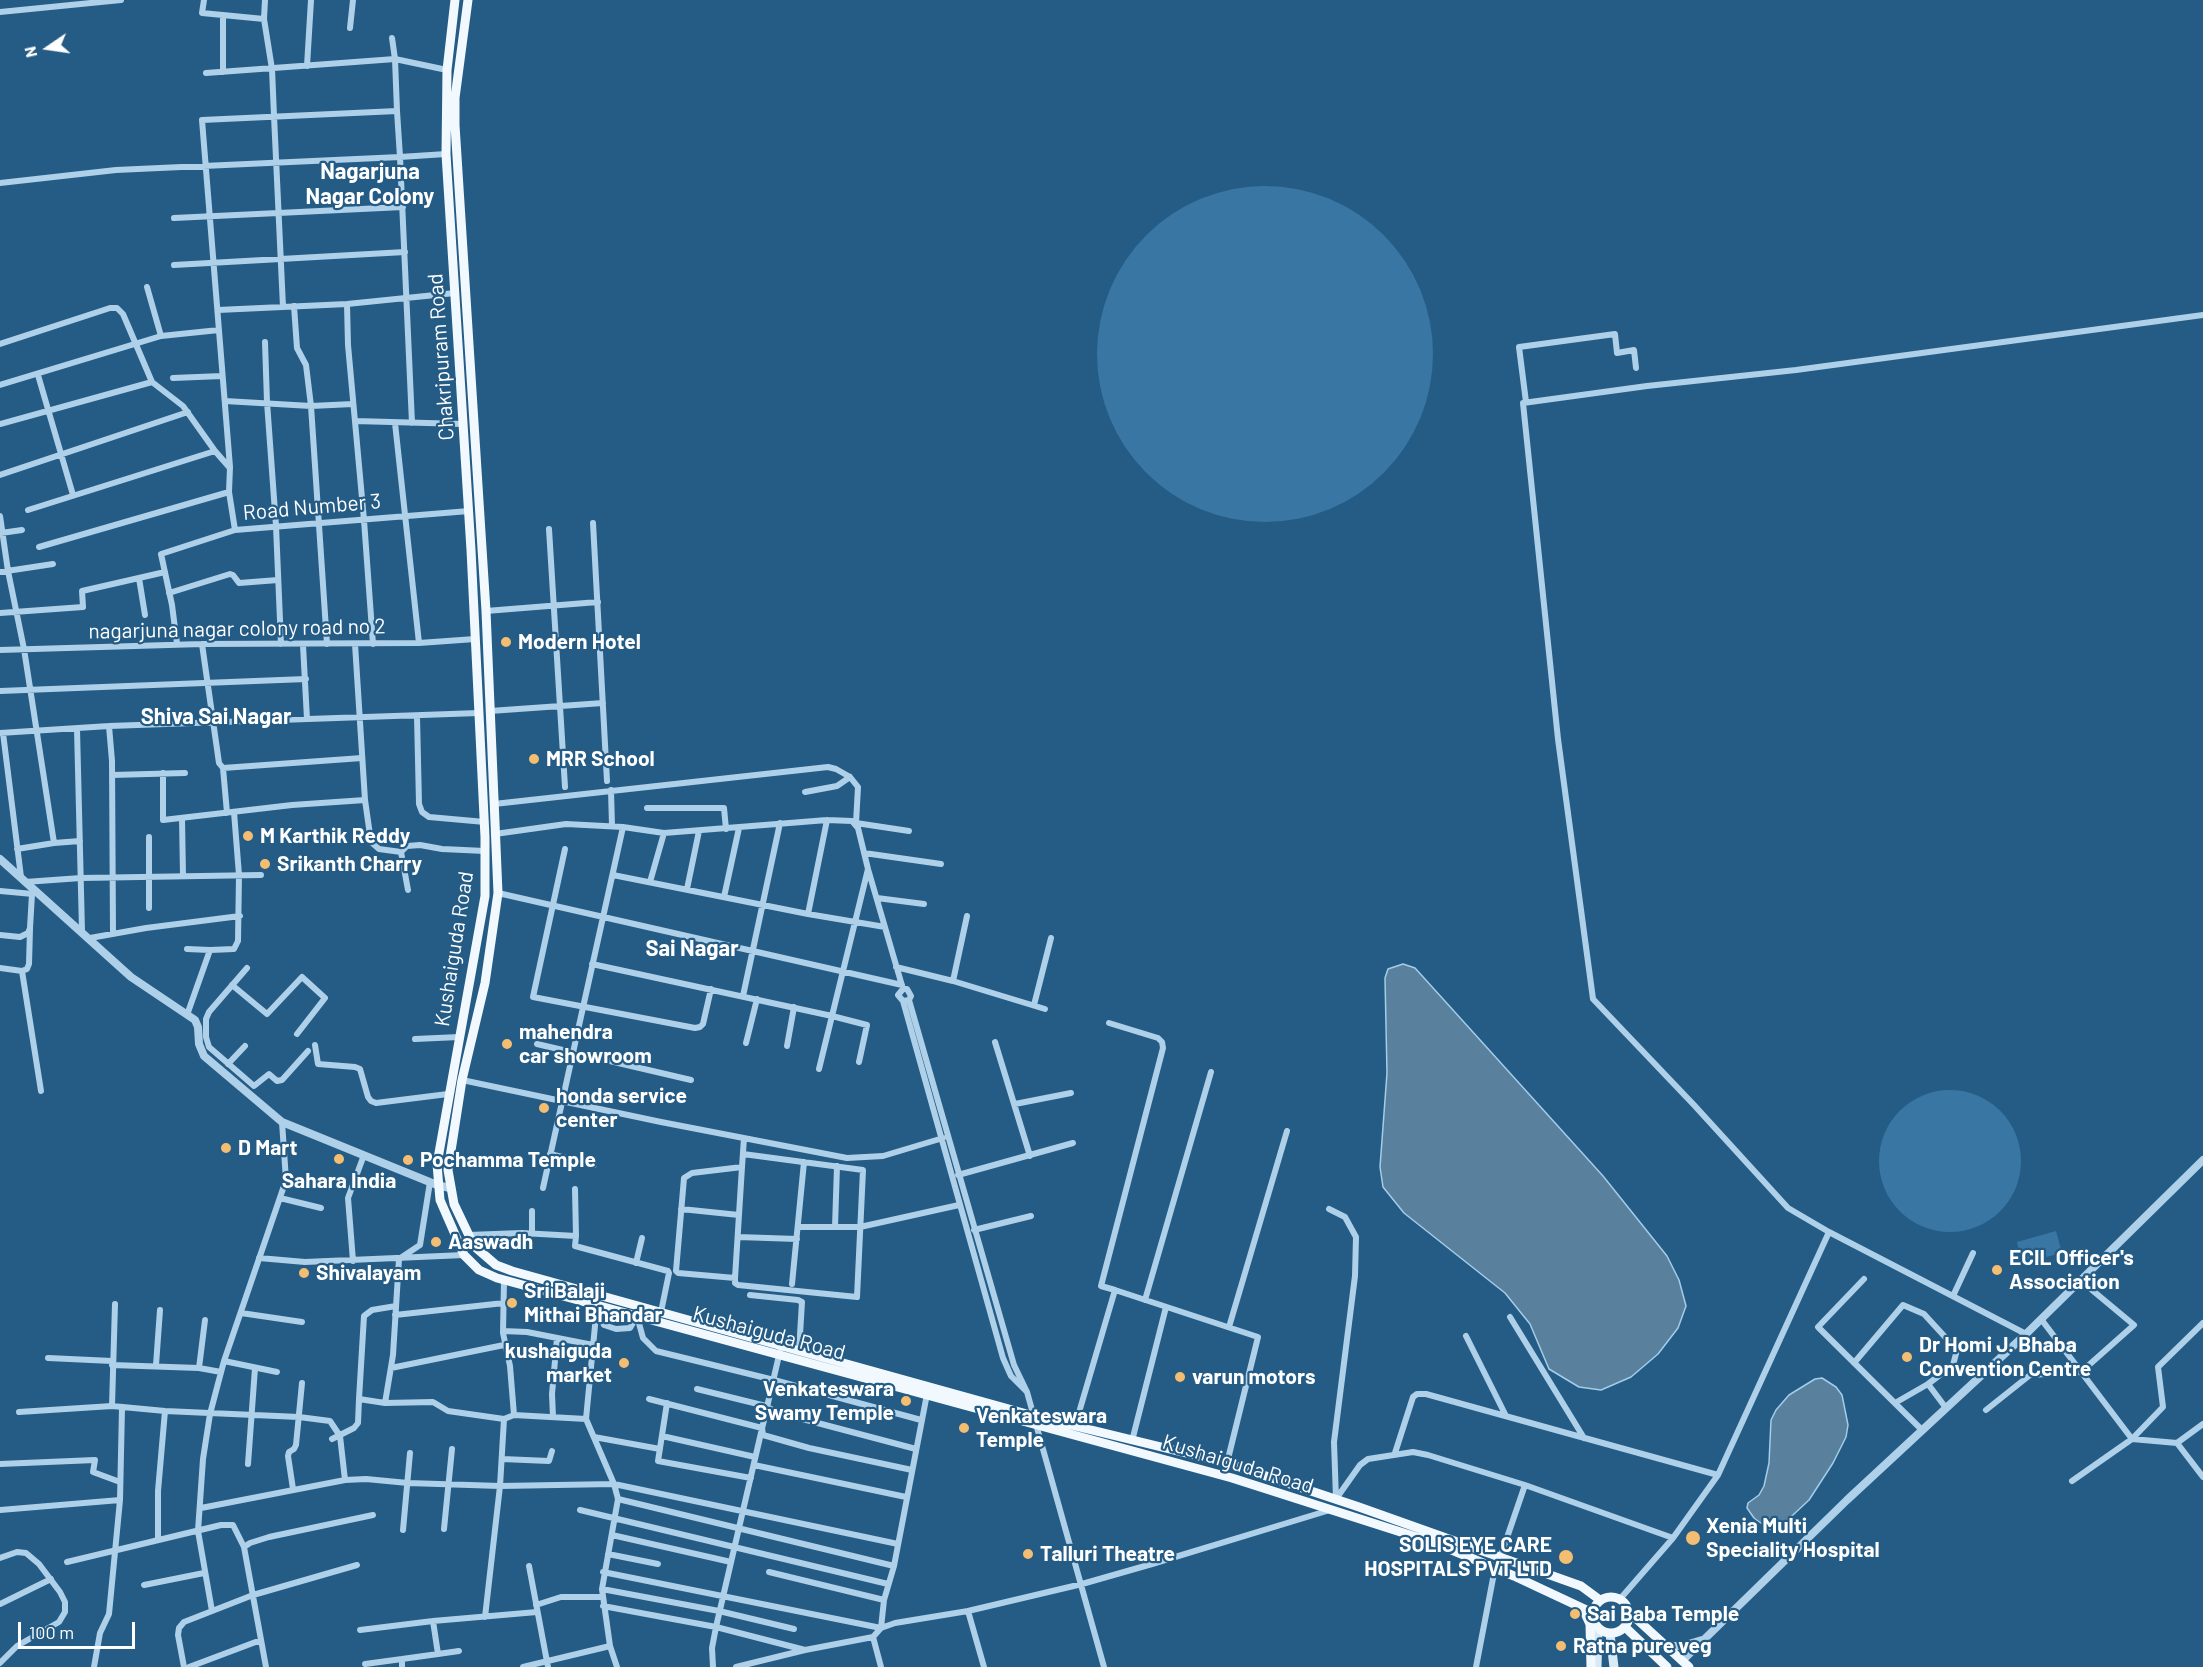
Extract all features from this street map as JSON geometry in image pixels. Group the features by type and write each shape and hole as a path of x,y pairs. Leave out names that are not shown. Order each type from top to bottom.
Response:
{"main road":[{"name":"Chakripuram Road","path":"455,0 447,70 446,154 469,511 479,713"},
{"name":"Chakripuram Road","path":"468,0 455,98 455,125 486,611 490,711"},
{"path":"471,550 482,549"},
{"name":"Kushaiguda Road","path":"490,711 498,892 485,983 462,1080 448,1170 454,1204 478,1251 496,1265 576,1290 661,1312 927,1394 1035,1420 1075,1426 1227,1463 1336,1499 1497,1563 1593,1613"},
{"name":"Kushaiguda Road","path":"479,713 485,822 485,896 448,1094 434,1184 464,1255 479,1270 504,1280 637,1316 780,1350 799,1351 1035,1420 1232,1478 1497,1563 1581,1586 1600,1600"},
{"path":"1629,1612 1625,1627 1616,1633 1610,1634 1595,1624 1593,1613 1600,1600 1610,1597 1620,1599 1629,1612 1686,1664"},
{"path":"1576,1605 1584,1611 1590,1624 1591,1667"},
{"path":"1625,1627 1667,1667"},
{"path":"1597,1667 1598,1628"},
{"path":"1610,1634 1614,1667"}],"street":[{"path":"0,12 121,0"},
{"path":"204,0 202,13 264,19"},
{"path":"265,0 264,19 272,69 283,307"},
{"path":"307,66 311,0"},
{"path":"350,28 353,0"},
{"path":"224,15 224,72"},
{"path":"392,38 403,207 412,423"},
{"path":"206,73 395,59 447,70"},
{"path":"235,530 229,492 230,467 202,120 397,111"},
{"path":"0,183 116,170 446,154"},
{"path":"174,218 403,207"},
{"path":"174,265 405,252"},
{"path":"147,287 161,336"},
{"path":"218,310 407,300 455,293"},
{"path":"347,304 373,644"},
{"path":"294,306 297,348 306,365 311,406 317,524 327,644"},
{"path":"0,344 113,307 117,308 123,314 152,382 183,406 215,451 230,467"},
{"path":"1526,402 1796,370 2203,315"},
{"path":"0,385 161,336 219,330"},
{"path":"1636,368 1634,350 1617,353 1614,334 1519,346 1558,739 1593,999 1788,1208 1829,1232 2026,1334"},
{"path":"265,342 281,644"},
{"path":"38,375 73,495"},
{"path":"172,378 222,376"},
{"path":"0,424 152,382"},
{"path":"225,401 311,406 353,404"},
{"path":"0,475 188,412"},
{"path":"355,421 463,424"},
{"path":"395,423 419,643"},
{"path":"28,510 215,451"},
{"path":"39,547 229,492"},
{"name":"Road Number 3","path":"165,572 161,554 235,530 469,511"},
{"path":"0,516 8,572 24,649 54,843"},
{"path":"593,524 607,781"},
{"path":"549,529 565,787"},
{"path":"1,533 22,530"},
{"path":"0,572 53,564"},
{"path":"0,612 83,607 82,591 165,572 177,644"},
{"path":"169,594 232,574 239,583 278,580"},
{"path":"140,578 145,615"},
{"path":"486,611 598,602"},
{"name":"nagarjuna nagar colony road no 2","path":"0,650 177,644 419,643 475,639"},
{"path":"187,950 229,950 237,946 240,916 239,875 231,812 223,768 219,763 202,644"},
{"path":"355,644 365,800 371,842 379,849 401,852"},
{"path":"303,645 307,719"},
{"path":"0,691 306,679"},
{"path":"490,711 603,703"},
{"path":"23,879 1,733 109,726 479,713"},
{"path":"417,716 419,804 422,812 429,817 485,822"},
{"path":"109,726 112,775 113,934"},
{"path":"77,729 82,931"},
{"path":"223,768 362,758"},
{"path":"494,804 828,767 836,769 850,777 858,787 856,823 903,987"},
{"path":"163,773 163,820 292,805 365,800"},
{"path":"112,775 185,773"},
{"path":"805,792 837,786 850,777"},
{"path":"611,790 612,826"},
{"path":"647,808 724,808 726,829"},
{"path":"182,818 183,876"},
{"path":"808,914 827,820"},
{"path":"495,834 566,824 623,827 664,833 827,820 852,821 909,831"},
{"path":"743,996 780,823"},
{"path":"543,1188 623,827"},
{"path":"724,897 739,828"},
{"path":"687,889 699,831"},
{"path":"650,882 664,833"},
{"path":"149,837 149,908"},
{"path":"17,849 80,841"},
{"path":"401,852 407,846 420,845 442,849 485,851"},
{"path":"565,849 533,997 700,1028 703,1024 711,989"},
{"path":"401,852 408,890"},
{"path":"864,853 941,864"},
{"path":"0,859 131,976 195,1020 198,1027 199,1044 204,1056 226,1067 254,1086 269,1074 280,1081 308,1051"},
{"path":"819,1069 868,868"},
{"path":"23,879 261,875"},
{"path":"613,875 885,927"},
{"path":"0,891 43,895"},
{"path":"498,892 903,987"},
{"path":"0,968 22,971 27,969 32,894"},
{"path":"877,898 924,904"},
{"path":"90,938 240,916"},
{"path":"953,981 967,916"},
{"path":"0,934 24,936 30,928"},
{"path":"1034,1005 1051,938"},
{"path":"187,1015 210,950"},
{"path":"592,964 867,1025 859,1062"},
{"path":"896,966 1045,1009"},
{"path":"247,968 209,1012 206,1019 206,1037 209,1047 226,1067 282,1122 434,1184 450,1188"},
{"path":"22,971 41,1091"},
{"path":"231,985 267,1014 302,977 325,998 297,1034"},
{"path":"903,987 898,995 906,1001 950,1136 1014,1365 1027,1392 1104,1667"},
{"path":"746,1043 757,999"},
{"path":"787,1046 794,1007"},
{"path":"911,1016 941,1139 1003,1358 1011,1376 1027,1392"},
{"path":"1109,1023 1158,1038 1163,1048 1101,1286 1258,1337 1227,1463"},
{"path":"415,1039 459,1037"},
{"path":"995,1042 1030,1156"},
{"path":"537,1044 691,1080"},
{"path":"315,1045 316,1060 321,1065 355,1066 360,1069 368,1097 376,1103 448,1094"},
{"path":"226,1067 244,1046"},
{"path":"1145,1300 1211,1071"},
{"path":"462,1080 847,1158 884,1156 950,1136"},
{"path":"1015,1104 1071,1093"},
{"path":"212,1611 198,1531 203,1459 210,1414 224,1361 286,1180 282,1122"},
{"path":"1228,1327 1287,1131"},
{"path":"743,1154 863,1170 857,1297 735,1283 735,1278 744,1138"},
{"path":"952,1177 1073,1143"},
{"path":"550,1154 594,1165"},
{"path":"353,1261 348,1198 364,1155"},
{"path":"1686,1664 1705,1639 1847,1500 2026,1334 2203,1160"},
{"path":"792,1284 804,1162"},
{"path":"835,1227 837,1166"},
{"path":"735,1278 676,1271 684,1178 688,1175 742,1167"},
{"path":"399,1259 420,1245 434,1184"},
{"path":"575,1189 575,1246 669,1272 661,1312"},
{"path":"280,1198 321,1208"},
{"path":"798,1227 860,1227 959,1205"},
{"path":"681,1209 739,1215"},
{"path":"1329,1209 1345,1217 1356,1237 1355,1276 1335,1442 1336,1499"},
{"path":"532,1210 532,1234"},
{"path":"967,1232 1032,1216"},
{"path":"1620,1599 1673,1538 1718,1475 1829,1232"},
{"path":"468,1235 576,1236"},
{"path":"738,1237 797,1239"},
{"path":"636,1263 642,1238"},
{"path":"1953,1296 1973,1253"},
{"path":"259,1258 305,1262 464,1255"},
{"path":"385,1403 391,1368 399,1259"},
{"path":"504,1280 504,1345 510,1365 514,1415"},
{"path":"1864,1280 1818,1327 1922,1430"},
{"path":"1986,1410 2030,1375 2081,1372 2134,1325 2080,1280"},
{"path":"1075,1426 1115,1290"},
{"path":"750,1295 802,1302 799,1351"},
{"path":"395,1315 504,1303"},
{"path":"112,1406 115,1304"},
{"path":"597,1305 604,1325 616,1329 630,1328 637,1316"},
{"path":"597,1305 586,1419 614,1484 618,1499 603,1572 602,1589 610,1646 617,1667"},
{"path":"1854,1363 1903,1305 1924,1314 1957,1350 1953,1365 1928,1383 1894,1402"},
{"path":"332,1439 358,1423 364,1316 372,1310 396,1306"},
{"path":"1132,1441 1166,1307"},
{"path":"156,1365 160,1310"},
{"path":"241,1313 302,1322"},
{"path":"637,1316 643,1338 656,1351 921,1420"},
{"path":"1510,1317 1584,1438"},
{"path":"2041,1319 2132,1439 2177,1443 2203,1424"},
{"path":"199,1368 204,1320"},
{"path":"2072,1481 2132,1439 2163,1407 2158,1367 2203,1323"},
{"path":"503,1331 527,1332 593,1345"},
{"path":"1466,1336 1506,1416"},
{"path":"553,1417 552,1394 557,1338"},
{"path":"391,1368 504,1345"},
{"path":"713,1667 712,1648 719,1611 780,1350"},
{"path":"48,1358 199,1368 221,1372"},
{"path":"224,1361 277,1372"},
{"path":"248,1464 255,1368"},
{"path":"293,1490 288,1456 296,1445 302,1383"},
{"path":"1928,1383 1946,1408"},
{"path":"697,1389 766,1406 776,1412 916,1449"},
{"path":"881,1628 884,1600 894,1566 927,1394"},
{"path":"1395,1454 1413,1397 1417,1394 1426,1394 1718,1475"},
{"path":"359,1399 385,1403 433,1402 448,1410 504,1419 514,1415 586,1419"},
{"path":"649,1399 762,1428"},
{"path":"667,1403 658,1461 751,1478"},
{"path":"19,1412 112,1406 210,1414 299,1417 330,1421 340,1436 345,1480"},
{"path":"94,1667 100,1633 110,1614 120,1500 122,1408"},
{"path":"158,1540 158,1491 165,1411"},
{"path":"484,1617 500,1486 504,1419"},
{"path":"762,1428 763,1435 797,1445 912,1470"},
{"path":"662,1436 754,1461 906,1497"},
{"path":"594,1437 660,1449"},
{"path":"2177,1443 2203,1477"},
{"path":"444,1529 452,1449"},
{"path":"502,1459 549,1461 552,1451"},
{"path":"1336,1499 1360,1465 1368,1459 1413,1452 1525,1485 1673,1538"},
{"path":"403,1530 410,1453"},
{"path":"0,1464 95,1460 93,1472 120,1482"},
{"path":"201,1508 345,1480 366,1479 408,1483 500,1486 614,1484 898,1544"},
{"path":"1476,1667 1497,1563 1525,1485"},
{"path":"618,1499 894,1566"},
{"path":"0,1510 120,1500"},
{"path":"580,1510 888,1584"},
{"path":"736,1667 804,1650 873,1637 881,1628 895,1623 968,1611 1082,1584 1330,1510"},
{"path":"244,1547 269,1538 373,1515"},
{"path":"67,1562 221,1525 233,1525 244,1547 266,1667"},
{"path":"612,1535 731,1562"},
{"path":"0,1558 16,1552 26,1553 39,1564 51,1580 65,1602 66,1612 58,1622 17,1646 0,1663"},
{"path":"608,1554 658,1564"},
{"path":"184,1667 178,1635 179,1628 184,1622 253,1595 357,1565"},
{"path":"529,1566 547,1665"},
{"path":"603,1572 881,1628"},
{"path":"769,1572 884,1600"},
{"path":"144,1585 204,1573"},
{"path":"0,1604 51,1580"},
{"path":"602,1589 719,1611 794,1629"},
{"path":"536,1605 561,1597 602,1597"},
{"path":"603,1606 716,1627 804,1650"},
{"path":"968,1611 984,1667"},
{"path":"360,1630 537,1612"},
{"path":"433,1621 438,1654"},
{"path":"873,1637 881,1667"},
{"path":"1666,1646 1682,1646 1705,1639"},
{"path":"189,1667 261,1640"},
{"path":"523,1667 547,1665 610,1646"},
{"path":"364,1664 459,1651"},
{"path":"402,1659 402,1667"}],"shaded area":[{"path":"1248,186 1282,186 1329,198 1359,214 1395,247 1405,260 1421,290 1433,337 1430,387 1421,418 1405,448 1372,484 1359,494 1329,510 1314,515 1282,522 1248,522 1201,510 1171,494 1135,461 1125,448 1109,418 1104,403 1097,371 1097,337 1109,290 1125,260 1158,224 1171,214 1201,198 1216,193"},
{"path":"1403,964 1415,968 1603,1176 1667,1256 1679,1280 1686,1306 1678,1328 1658,1354 1631,1377 1601,1390 1579,1387 1549,1369 1530,1324 1505,1293 1404,1213 1383,1187 1380,1167 1387,1073 1385,978 1388,969"},
{"path":"1950,1090 1977,1095 2000,1111 2016,1134 2021,1161 2016,1188 2000,1211 1977,1227 1950,1232 1923,1227 1900,1211 1884,1188 1879,1161 1884,1134 1900,1111 1923,1095"},
{"path":"2056,1231 2062,1253 2022,1263 2017,1242"},
{"path":"1822,1378 1836,1387 1842,1395 1848,1425 1846,1437 1833,1463 1809,1500 1779,1528 1769,1529 1754,1518 1747,1508 1748,1503 1759,1495 1764,1486 1769,1463 1771,1420 1789,1395 1815,1379"}],"place":[{"name":"Modern Hotel","path":"506,642"},
{"name":"MRR School","path":"534,759"},
{"name":"M Karthik Reddy","path":"248,836"},
{"name":"Srikanth Charry","path":"265,864"},
{"name":"mahendra car showroom","path":"507,1044"},
{"name":"honda service center","path":"544,1108"},
{"name":"D Mart","path":"226,1148"},
{"name":"Sahara India","path":"339,1159"},
{"name":"Pochamma Temple","path":"408,1160"},
{"name":"Aaswadh","path":"436,1242"},
{"name":"ECIL Officer's Association","path":"1997,1270"},
{"name":"Shivalayam","path":"304,1273"},
{"name":"Sri Balaji Mithai Bhandar","path":"512,1303"},
{"name":"Dr Homi J. Bhaba Convention Centre","path":"1907,1357"},
{"name":"kushaiguda market","path":"624,1363"},
{"name":"varun motors","path":"1180,1377"},
{"name":"Venkateswara Swamy Temple","path":"906,1401"},
{"name":"Venkateswara Temple","path":"964,1428"},
{"name":"Xenia Multi Speciality Hospital","path":"1693,1538"},
{"name":"Talluri Theatre","path":"1028,1554"},
{"name":"SOLIS EYE CARE HOSPITALS PVT LTD","path":"1566,1557"},
{"name":"Sai Baba Temple","path":"1575,1614"},
{"name":"Ratna pure veg","path":"1561,1646"}],"district":[{"name":"Nagarjuna Nagar Colony","path":"370,184"},
{"name":"Shiva Sai Nagar","path":"216,717"},
{"name":"Sai Nagar","path":"692,949"}]}
